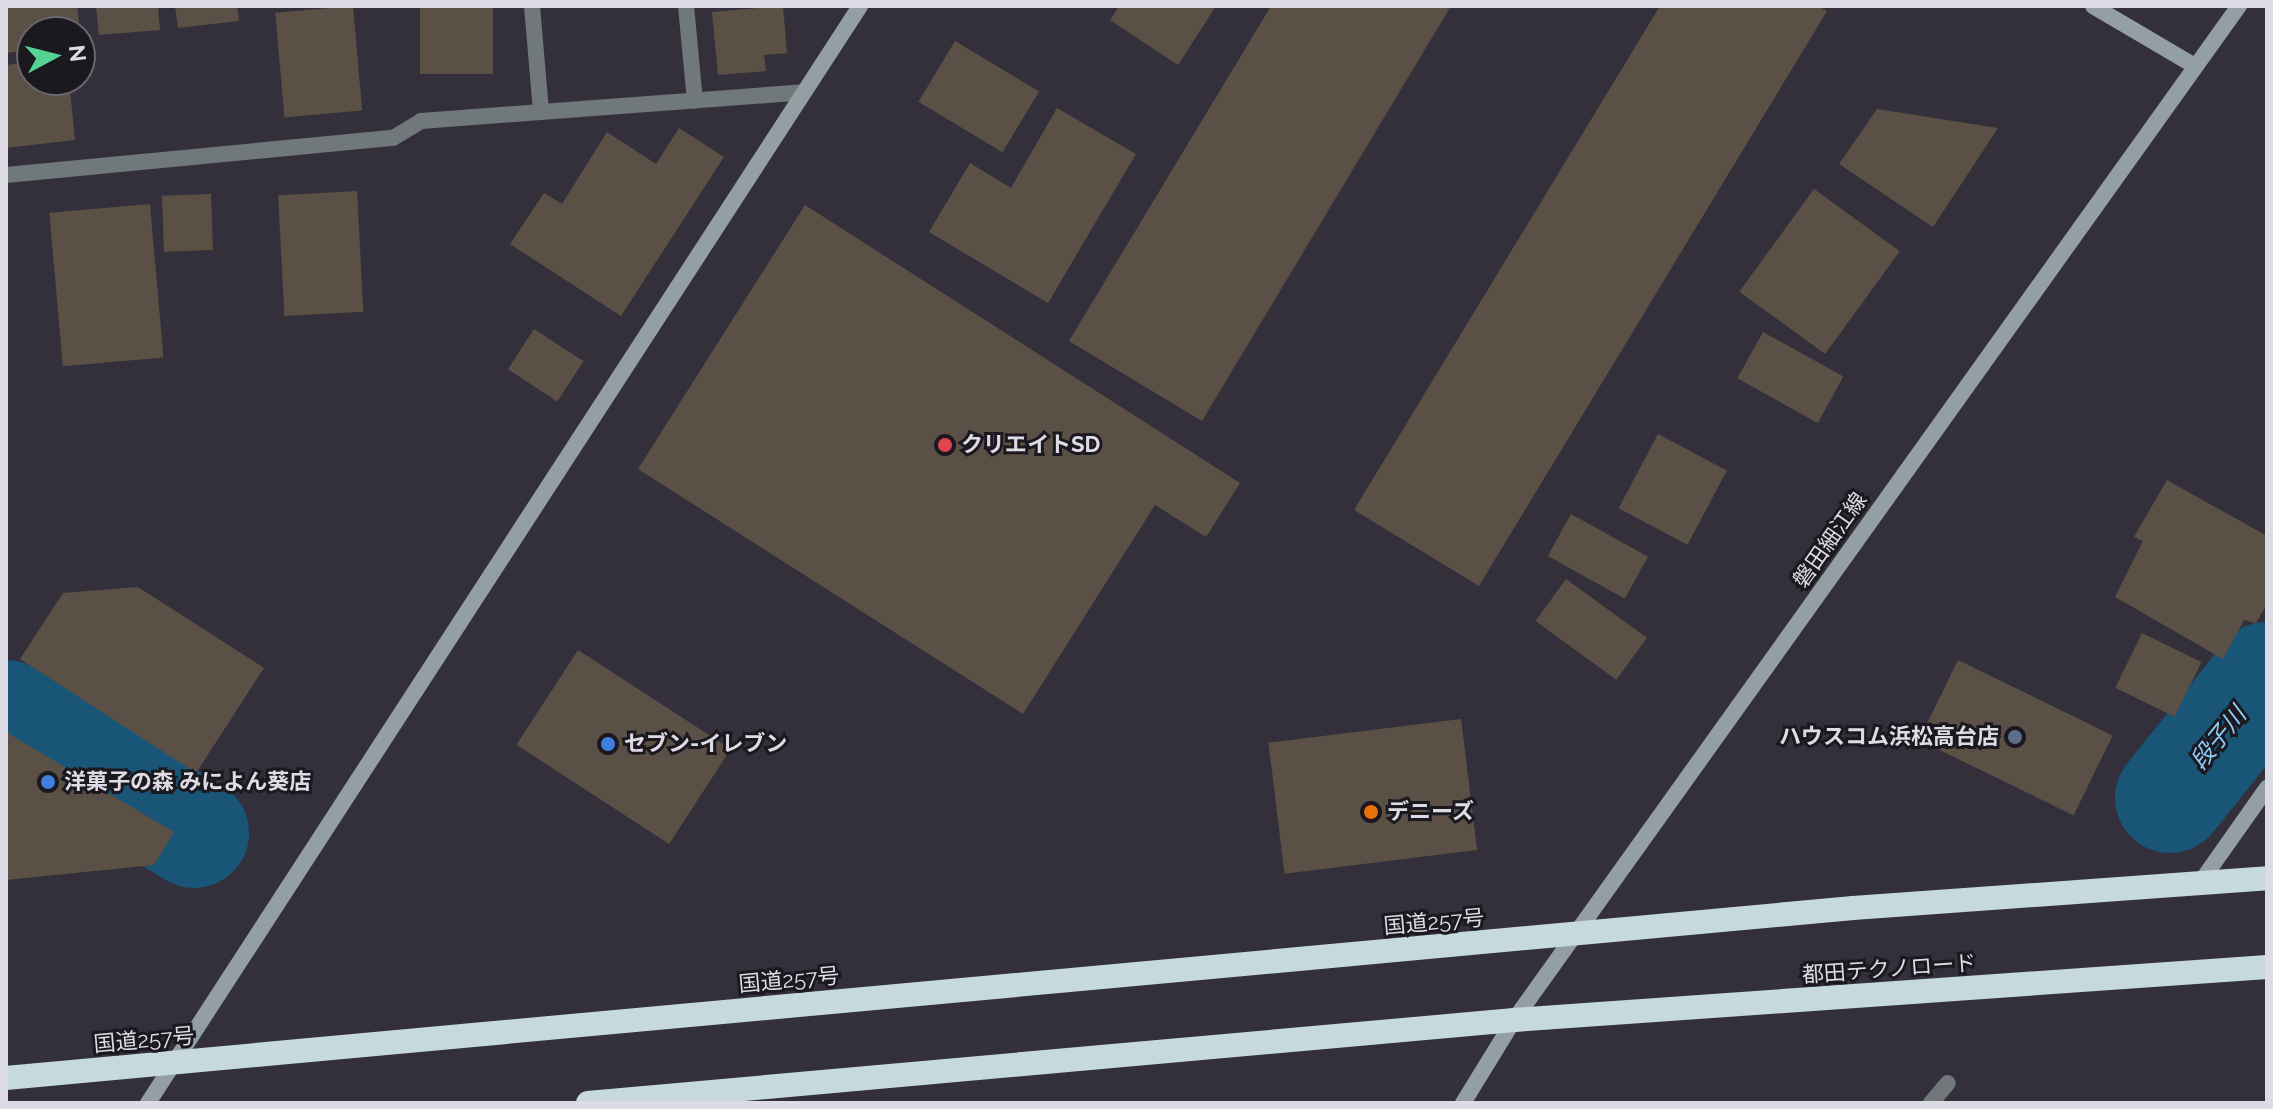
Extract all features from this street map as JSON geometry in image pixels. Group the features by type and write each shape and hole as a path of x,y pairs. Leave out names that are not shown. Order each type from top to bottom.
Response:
{"highway":[{"path":"1577,935 2202,880 2267,878"},
{"name":"国道257号","path":"6,1078 1577,935"},
{"name":"都田テクノロード","path":"1514,1020 2267,967"},
{"path":"588,1103 1514,1020"}],"street":[{"path":"532,6 541,112"},
{"path":"686,6 695,101"},
{"path":"148,1103 860,6"},
{"path":"2093,6 2193,65"},
{"name":"磐田細江線","path":"1463,1103 1514,1020 2193,65 2239,6"},
{"path":"6,175 393,138 421,121 803,92"},
{"path":"2202,880 2267,788"},
{"path":"1931,1103 1948,1083"}],"building":[{"path":"6,6 77,6 78,16 16,16 16,52 6,53"},
{"path":"96,6 158,6 160,30 99,35"},
{"path":"175,6 237,6 239,21 178,28"},
{"path":"353,6 362,111 284,117 275,13"},
{"path":"420,6 493,6 493,74 420,74"},
{"path":"783,6 787,53 764,55 766,71 718,75 712,12"},
{"path":"1119,6 1216,6 1178,65 1110,20"},
{"path":"1271,6 1451,6 1202,421 1069,341"},
{"path":"1660,6 1818,6 1827,11 1479,586 1354,510"},
{"path":"955,41 1039,91 1002,152 918,102"},
{"path":"16,64 16,96 71,96 75,140 6,148 6,65"},
{"path":"1057,108 1136,154 1048,303 929,232 970,163 1011,188"},
{"path":"1877,109 1998,128 1933,227 1839,164"},
{"path":"679,128 724,157 621,316 510,244 544,193 562,204 607,132 656,164"},
{"path":"1814,189 1900,251 1825,354 1739,292"},
{"path":"357,191 363,312 284,316 278,195"},
{"path":"211,194 213,250 164,252 162,196"},
{"path":"150,204 163,357 63,366 49,213"},
{"path":"805,205 1240,483 1206,537 1155,505 1023,714 638,469"},
{"path":"534,329 583,361 557,401 508,369"},
{"path":"1763,332 1843,377 1818,423 1737,378"},
{"path":"1658,434 1727,471 1687,545 1619,508"},
{"path":"2167,480 2267,536 2267,604 2256,623 2244,620 2223,659 2115,597 2143,541 2134,537"},
{"path":"1571,514 1648,557 1625,599 1548,556"},
{"path":"1566,579 1647,638 1616,680 1535,621"},
{"path":"138,587 264,668 196,773 20,659 63,593"},
{"path":"2142,633 2201,662 2175,717 2115,688"},
{"path":"578,650 731,749 669,844 516,745"},
{"name":"ハウスコム浜松高台店","path":"1958,660 2113,735 2074,815 1919,740"},
{"path":"1461,719 1477,850 1285,874 1268,743"},
{"name":"洋菓子の森 みによん葵店","path":"6,732 174,832 154,865 6,880"}],"waterway":[{"name":"段子川","path":"2170,798 2267,677"},
{"name":"段子川","path":"6,715 194,833"}],"place":[{"name":"クリエイトSD","path":"945,445"},
{"name":"ハウスコム浜松高台店","path":"2015,737"},
{"name":"セブン-イレブン","path":"608,744"},
{"name":"洋菓子の森 みによん葵店","path":"48,782"},
{"name":"デニーズ","path":"1371,812"}]}
